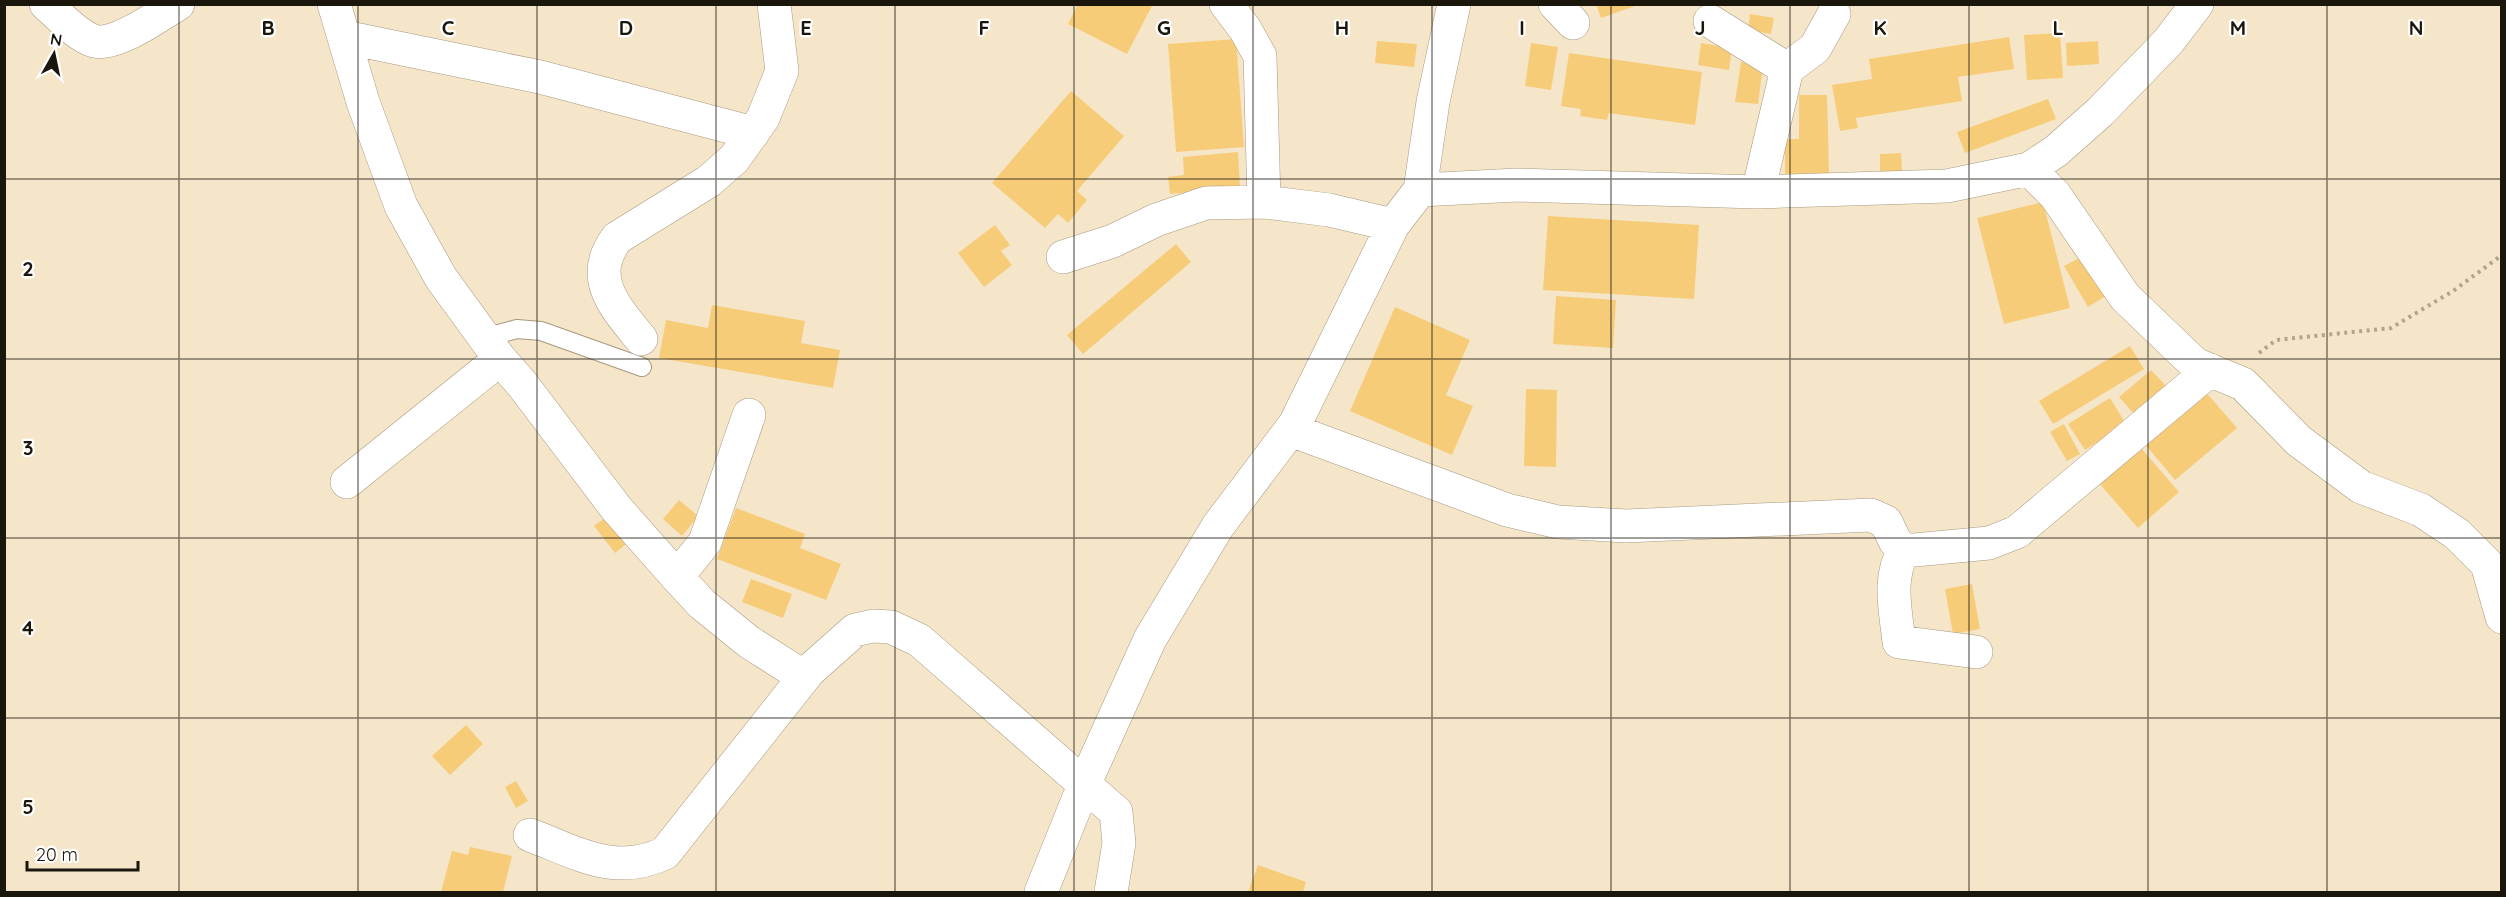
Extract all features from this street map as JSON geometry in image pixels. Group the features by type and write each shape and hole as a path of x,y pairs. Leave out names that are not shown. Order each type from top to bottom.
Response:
{"street":[{"path":"46,4 84,36 95,41 111,42 178,4"},
{"path":"334,4 363,102 401,206 441,278 616,508 677,577 702,604 749,642 804,677"},
{"path":"642,353 606,292 604,263 609,249 617,238 709,181 734,159 753,133 763,118 782,71 774,4"},
{"path":"1226,4 1245,29 1260,56 1264,202"},
{"path":"1041,892 1084,785 1150,639 1218,526 1291,430 1393,225 1420,190 1433,102 1454,4"},
{"path":"1420,190 1517,185 1758,192 1947,186 2029,168 2056,151 2100,112 2168,42 2197,4"},
{"path":"1758,192 1786,69 1815,48 1834,14"},
{"path":"1710,21 1786,69"},
{"path":"344,37 540,77 753,133"},
{"path":"2029,168 2055,195 2125,297 2195,364 2243,384 2299,441 2361,487 2421,510 2457,534 2487,564 2502,617"},
{"path":"1063,257 1113,241 1155,220 1206,203 1264,202 1329,210 1393,225"},
{"path":"347,482 492,348"},
{"path":"1904,551 1989,543 2017,532 2218,374"},
{"path":"677,577 705,542 748,415"},
{"path":"1291,430 1507,510 1558,522 1626,526 1806,520 1871,515 1886,522 1895,541 1904,551"},
{"path":"1904,551 1897,562 1894,591 1899,642 1976,652"},
{"path":"530,835 607,864 646,862 665,853 804,677 855,630 873,626 891,627 920,640 1116,812 1119,843 1111,892"}],"lane":[{"path":"492,348 517,329 642,353"}],"path":[{"path":"2218,374 2276,340 2391,327 2453,291 2502,255"}],"building":[{"path":"1078,4 1153,4 1127,54 1068,24"},
{"path":"1596,4 1635,4 1635,6 1601,18"},
{"path":"1750,14 1774,18 1771,34 1748,30"},
{"path":"2060,33 2063,78 2027,80 2024,35"},
{"path":"2009,37 2014,69 1958,77 1962,101 1856,118 1858,128 1840,131 1832,85 1872,79 1869,59"},
{"path":"1236,39 1244,147 1176,152 1168,44"},
{"path":"1377,41 1417,44 1414,67 1375,63"},
{"path":"2098,41 2099,64 2067,66 2066,43"},
{"path":"1531,43 1558,47 1551,90 1525,86"},
{"path":"1701,43 1732,48 1729,70 1698,65"},
{"path":"1569,53 1702,72 1695,125 1609,113 1607,120 1580,116 1581,109 1561,106"},
{"path":"1741,62 1763,65 1758,104 1735,102"},
{"path":"1071,91 1124,136 1077,191 1087,200 1068,223 1058,214 1045,228 992,183"},
{"path":"1799,95 1827,95 1829,173 1785,174 1785,139 1799,139"},
{"path":"2048,99 2056,119 1965,153 1957,132"},
{"path":"1238,152 1240,188 1170,194 1168,177 1184,175 1183,157"},
{"path":"1901,153 1902,171 1880,171 1880,154"},
{"path":"2043,202 2070,308 2004,324 1977,218"},
{"path":"1548,216 1699,225 1694,299 1543,290"},
{"path":"995,225 1010,245 1001,251 1012,265 984,287 958,253"},
{"path":"1176,244 1191,262 1083,354 1067,335"},
{"path":"2083,256 2106,296 2088,307 2064,266"},
{"path":"1556,296 1616,300 1613,348 1553,344"},
{"path":"712,305 805,321 801,343 840,350 833,388 659,358 666,320 708,328"},
{"path":"1395,307 1470,340 1446,395 1473,406 1452,455 1350,411"},
{"path":"2130,346 2144,369 2053,424 2039,401"},
{"path":"2151,370 2168,388 2136,416 2119,397"},
{"path":"1526,389 1557,390 1556,467 1524,466"},
{"path":"2204,390 2237,428 2175,480 2143,442"},
{"path":"2110,398 2126,424 2085,450 2068,424"},
{"path":"2064,424 2080,454 2067,461 2050,432"},
{"path":"2141,448 2179,492 2138,528 2099,483"},
{"path":"679,500 698,516 682,536 663,519"},
{"path":"736,508 805,534 800,548 841,564 826,600 717,559"},
{"path":"609,515 630,541 615,553 594,526"},
{"path":"751,579 792,594 783,618 742,602"},
{"path":"1972,584 1980,629 1953,634 1945,589"},
{"path":"466,725 483,744 450,775 432,756"},
{"path":"516,781 528,801 516,808 505,787"},
{"path":"470,847 512,856 503,892 441,892 452,851 468,855"},
{"path":"1258,865 1306,882 1303,892 1248,892"}]}
